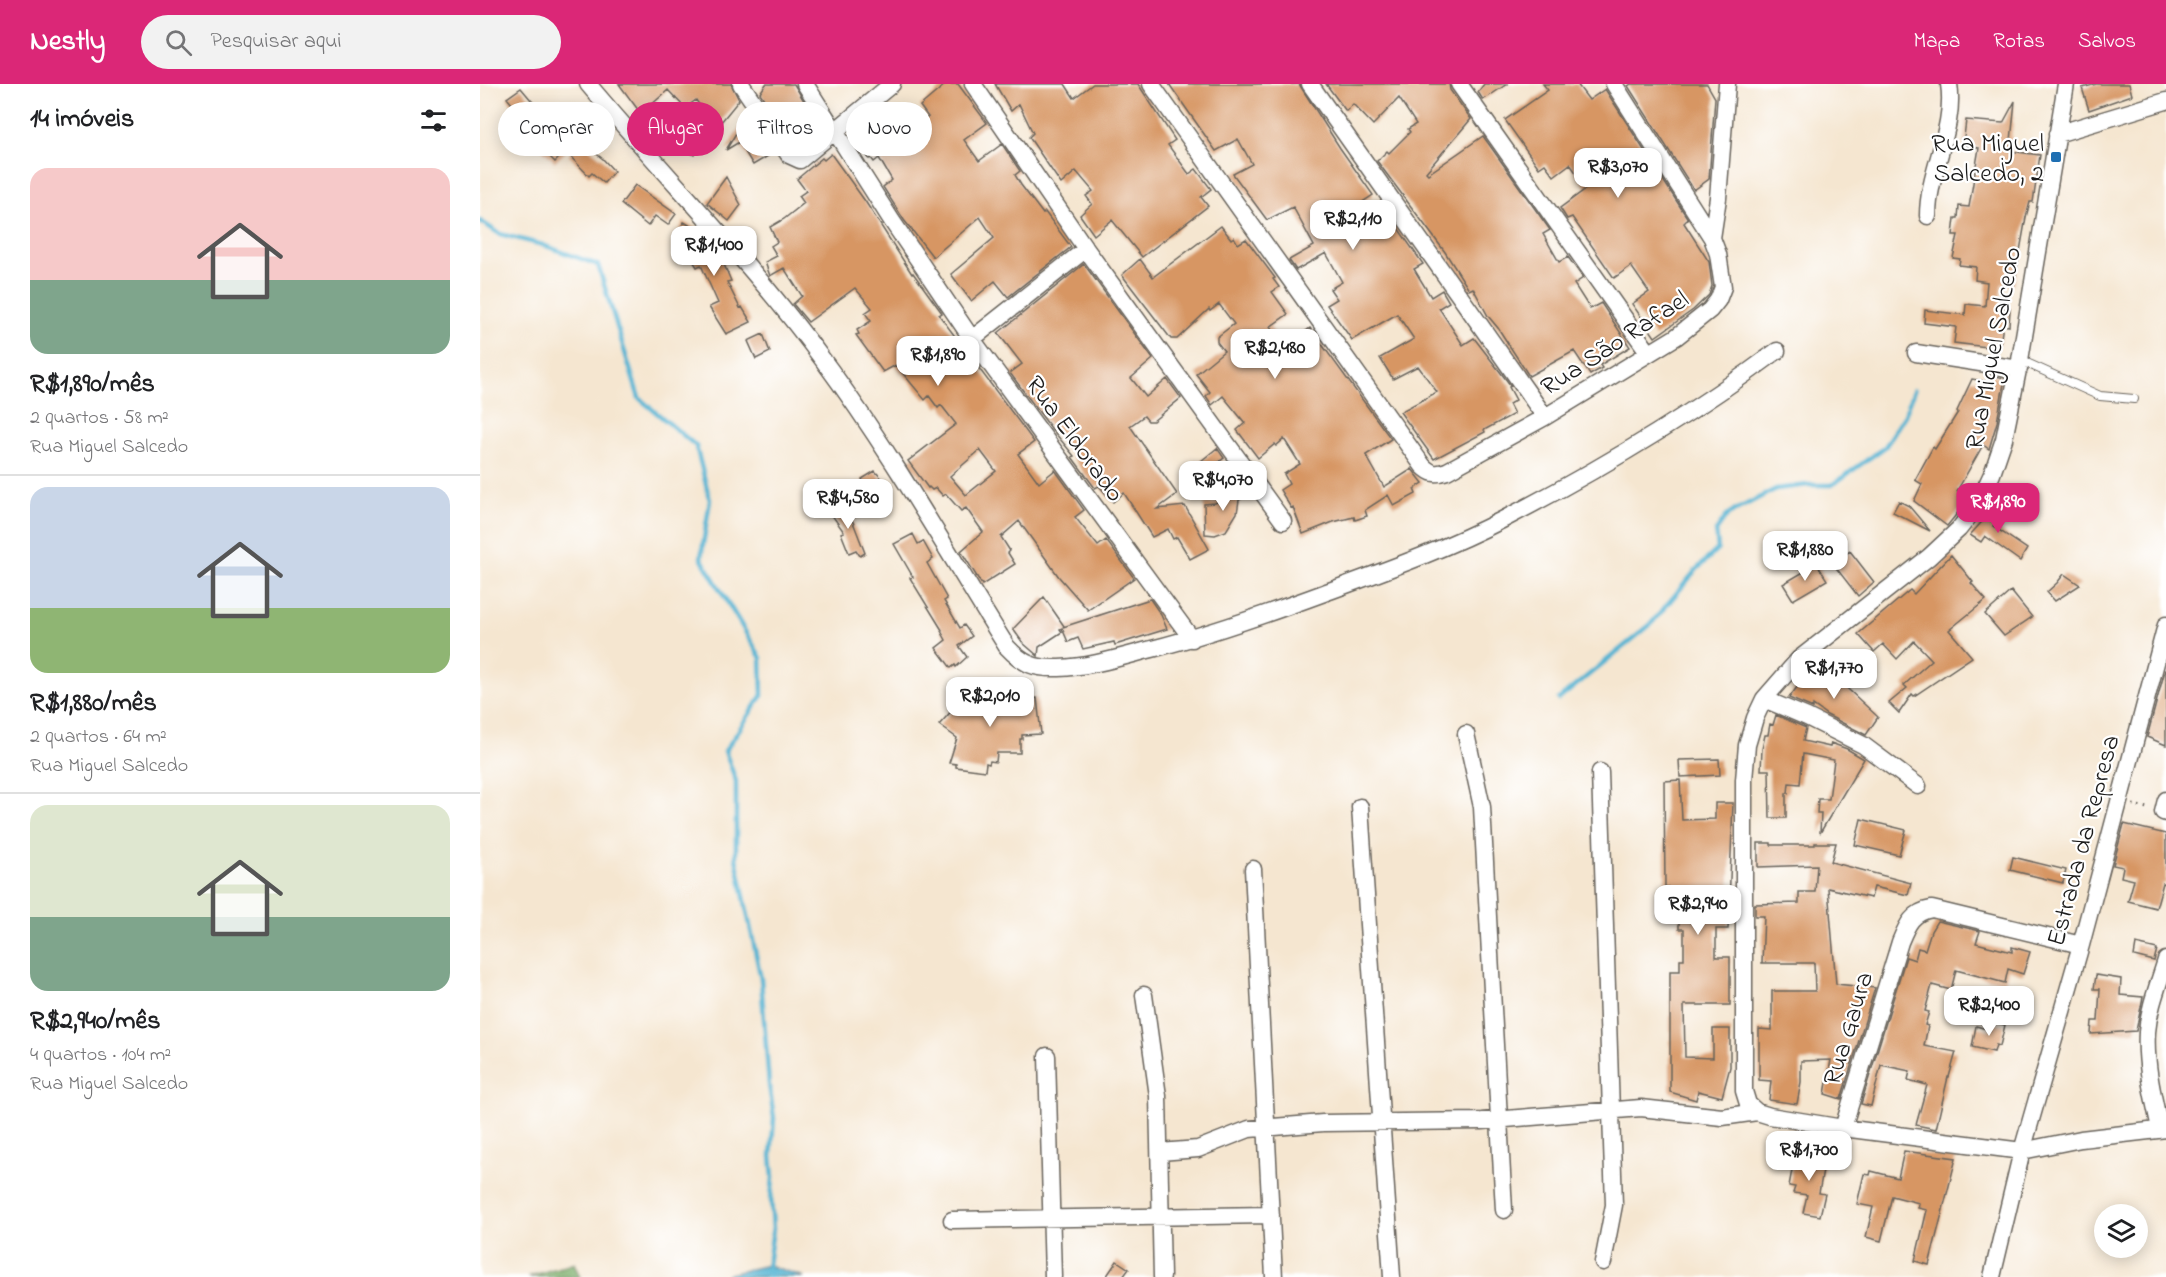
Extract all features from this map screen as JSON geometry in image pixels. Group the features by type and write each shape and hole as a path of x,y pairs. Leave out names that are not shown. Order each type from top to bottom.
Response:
{"street":[{"path":"588,84 746,266 823,359 940,536 1007,646 1019,660 1033,666 1057,668 1084,666 1192,639 1327,592 1410,560 1502,520 1592,471 1724,390 1777,351"},
{"path":"741,84 753,102"},
{"name":"Rua Eldorado","path":"805,84 816,102"},
{"path":"834,131 892,84"},
{"path":"973,84 1086,249 1283,521"},
{"name":"Rua São Rafael","path":"1151,84 1423,466 1432,474 1447,471 1545,417 1676,337 1701,318 1718,300 1723,287 1718,254 1712,238 1718,198 1727,84"},
{"path":"1310,84 1545,417"},
{"path":"1459,84 1649,353"},
{"path":"1614,84 1712,238"},
{"path":"1928,216 1930,184 1951,109 1949,84"},
{"name":"Rua Miguel Salcedo","path":"1757,1112 1748,1104 1744,1091 1744,780 1747,745 1755,718 1764,699 1799,659 1929,557 1959,529 1977,506 1992,474 2004,439 2019,364 2066,84"},
{"path":"2057,134 2166,101"},
{"name":"Rua Eldorado","path":"834,131 972,339 1192,639"},
{"path":"790,156 796,160 805,156"},
{"path":"972,339 1086,249"},
{"path":"1916,353 2019,364"},
{"name":"Estrada da Represa","path":"1992,1277 2022,1151 2081,945 2166,625"},
{"path":"1764,699 1863,745 1918,786"},
{"path":"1466,734 1482,807 1504,1210"},
{"path":"1600,772 1614,1205 1603,1262"},
{"path":"1360,807 1392,1277"},
{"path":"1253,868 1274,1277"},
{"name":"Rua Gaura","path":"1843,1128 1900,942 1907,924 1914,915 1932,909 2081,945"},
{"path":"1160,1152 1198,1149 1249,1129 1323,1123 1499,1119 1641,1108 1722,1117 1757,1112 1843,1128 2022,1151 2081,1139 2163,1128 2148,1062 2147,1032 2150,1013 2166,960"},
{"path":"1144,995 1158,1096 1162,1277"},
{"path":"1047,1056 1053,1277"},
{"path":"952,1220 1271,1215"}],"lane":[{"path":"2019,364 2100,396 2134,399"}],"path":[{"path":"2118,802 2165,808"}],"green space":[{"path":"574,1263 580,1277 527,1277"}],"water":[{"path":"768,1265 804,1277 726,1277 729,1274"}],"building":[{"path":"619,84 731,84 739,100 724,118 724,102 697,102 696,100 679,102 668,90 655,102 632,102"},
{"path":"766,84 794,84 805,102 766,102 760,93"},
{"path":"946,84 958,84 987,123 964,140 979,161 1002,144 1020,171 1015,175 1021,185 1071,247 1008,297 995,281 971,301 951,274 994,238 980,217 933,257 904,220 883,187 892,180 879,158 874,162 867,156 932,156 932,102 925,102"},
{"path":"995,84 1065,84 1074,98 1093,84 1138,84 1175,140 1168,145 1189,174 1196,169 1211,189 1201,197 1208,206 1142,257 1112,220 1094,235 1080,215 1092,204 1086,196 1093,191 1076,171 1061,184 1029,137 1033,133 1019,104 1011,111"},
{"path":"1169,84 1299,84 1373,195 1349,211 1364,235 1391,218 1423,264 1414,269 1431,297 1442,290 1449,302 1439,308 1463,345 1474,338 1511,386 1509,387 1516,400 1509,404 1514,414 1434,459 1400,412 1437,392 1418,366 1393,379 1380,358 1414,339 1397,314 1352,340 1327,305 1337,299 1330,289 1342,282 1326,253 1296,270 1289,260 1314,246 1293,207 1267,220 1233,174 1252,164 1238,139 1216,151"},
{"path":"1326,84 1449,84 1450,90 1471,119 1426,172 1428,174 1483,136 1550,230 1543,234 1559,262 1568,257 1583,278 1574,284 1590,309 1601,303 1630,347 1600,365 1602,368 1590,375 1574,351 1529,376 1488,316 1473,288 1469,290 1445,252 1377,161 1387,151 1389,153 1410,132 1408,129 1416,124 1399,98 1373,125 1353,104 1346,111"},
{"path":"1484,84 1507,84 1483,100 1478,92"},
{"path":"1543,84 1577,84 1589,100 1605,89 1688,219 1684,223 1709,262 1712,286 1709,295 1693,310 1655,337 1632,304 1649,292 1631,266 1614,278 1572,217 1567,219 1560,208 1587,188 1570,164 1554,176 1545,164 1539,168 1505,120 1548,90"},
{"path":"1631,84 1707,84 1715,98 1709,179 1694,190 1628,86"},
{"path":"2096,84 2129,84 2132,95 2089,110 2082,88"},
{"path":"521,88 533,102 510,102 507,98"},
{"path":"2015,101 2010,151 2040,155 2033,202 2030,202 2026,217 2014,285 2002,284 1999,308 2010,309 2009,326 2003,325 2000,344 1995,343 1995,348 1954,343 1956,327 1924,323 1925,310 1965,315 1966,304 1985,306 1987,282 1975,280 1976,267 1959,265 1960,259 1953,258 1958,235 1953,235 1955,218 1958,218 1959,206 1969,207 1979,148 1963,146 1966,120 2003,123"},
{"path":"736,133 736,144 726,150"},
{"path":"549,156 561,156 555,162"},
{"path":"570,156 599,156 614,171 604,183 592,173 589,176"},
{"path":"748,156 768,156 753,165"},
{"path":"832,156 865,201 912,274 942,313 939,315 1034,442 1018,454 1039,483 1055,470 1084,510 1075,517 1098,546 1106,540 1134,578 1088,610 1059,577 1019,521 1001,537 1015,564 982,585 961,551 983,532 966,508 961,511 946,494 943,496 936,488 932,490 928,488 908,461 956,424 941,405 938,408 929,396 925,400 896,365 883,372 856,335 859,334 857,330 871,321 865,313 872,308 855,288 808,322 793,304 802,296 784,268 770,276 765,262 777,256 771,246 777,242 770,227 804,203 799,196 806,191 797,179 822,158 824,160","holes":["980,450 996,471 966,495 950,476"]},
{"path":"726,177 741,205 729,221 707,203"},
{"path":"635,185 676,214 668,225 655,216 648,226 621,204"},
{"path":"684,222 697,230 698,228 722,253 720,255 731,281 727,282 740,308 742,307 751,322 726,334 709,307 718,303 701,265 697,267 683,245 674,239"},
{"path":"1221,226 1231,239 1234,237 1238,244 1246,239 1275,278 1273,279 1279,287 1272,292 1288,314 1270,327 1284,347 1310,328 1391,439 1366,455 1384,487 1412,469 1423,483 1414,489 1416,494 1394,506 1388,495 1365,510 1367,516 1355,520 1354,517 1333,522 1303,534 1293,507 1291,508 1280,490 1289,484 1284,474 1300,464 1284,439 1258,458 1237,430 1245,423 1223,396 1212,405 1206,396 1210,392 1196,374 1224,351 1217,342 1217,337 1234,324 1219,304 1210,311 1209,309 1177,339 1171,339 1122,275 1140,259 1153,277"},
{"path":"1084,264 1153,359 1131,378 1146,397 1167,379 1181,398 1153,421 1148,421 1144,416 1130,426 1177,494 1157,509 1185,506 1209,549 1190,559 1177,537 1173,539 1168,529 1152,537 1124,493 1113,502 1099,486 1095,488 1072,457 1074,456 1010,373 1022,364 998,333"},
{"path":"763,334 770,352 756,359 748,341"},
{"path":"1991,375 2005,378 1997,422 1989,449 1983,445 1957,491 1969,498 1947,526 1914,501 1922,484 1915,480 1933,447 1935,449 1958,412 1972,379 1990,382"},
{"path":"1217,448 1224,458 1192,482 1185,474"},
{"path":"875,471 883,480 873,491 862,479"},
{"path":"1244,485 1250,494 1239,500 1237,513 1226,531 1215,535 1205,534 1204,504 1215,503 1235,493 1234,491"},
{"path":"1899,501 1909,506 1930,531 1893,512"},
{"path":"839,504 853,522 865,553 860,556 856,550 849,553 841,533 844,532 829,511"},
{"path":"1998,504 2005,510 1993,526 2027,549 2020,561 1985,536 1981,542 1970,535"},
{"path":"913,534 918,544 923,541 933,559 927,563 947,599 944,601 960,628 964,625 972,636 959,646 967,657 956,667 955,665 951,668 936,648 946,640 942,630 910,578 913,577 894,544"},
{"path":"1850,551 1874,582 1858,596 1833,564"},
{"path":"1951,555 1986,600 1949,630 1972,657 1914,696 1912,694 1899,713 1889,703 1907,688 1904,685 1932,660 1914,641 1897,659 1883,644 1874,652 1858,634 1910,590 1914,594"},
{"path":"1817,564 1827,580 1793,600 1783,584"},
{"path":"2064,574 2080,585 2055,601 2047,592"},
{"path":"2011,591 2032,617 2004,636 1985,614"},
{"path":"1044,597 1063,627 1150,599 1167,629 1115,645 1114,642 1083,649 1078,638 1068,642 1062,628 1060,629 1062,632 1039,647 1038,656 1023,643 1013,629"},
{"path":"1821,664 1878,717 1866,735 1827,715 1813,705 1813,708 1789,698 1803,679"},
{"path":"2166,670 2166,745 2147,737"},
{"path":"1003,685 1018,689 1016,699 1037,698 1041,734 1022,735 1020,753 997,753 996,762 986,763 985,771 956,767 956,764 949,763 957,738 939,725 973,687 998,713"},
{"path":"1776,715 1806,728 1803,741 1830,747 1831,743 1864,759 1820,833 1821,813 1817,813 1818,799 1829,799 1834,760 1803,754 1800,784 1789,783 1788,793 1786,793 1786,818 1770,818 1769,770 1761,770 1762,749 1765,735 1768,735 1770,724 1773,725"},
{"path":"1719,759 1720,775 1680,777 1679,760"},
{"path":"1680,780 1682,820 1715,819 1715,803 1733,803 1728,929 1716,929 1716,957 1730,957 1730,1005 1684,1005 1685,1057 1713,1058 1713,1029 1730,1029 1730,1067 1722,1097 1698,1091 1696,1100 1670,1092 1670,971 1680,971 1680,959 1684,959 1684,929 1679,929 1679,902 1668,902 1668,887 1665,887 1664,781"},
{"path":"1861,819 1906,830 1899,855 1855,845"},
{"path":"2124,824 2166,834 2166,884 2163,883 2156,908 2128,901 2134,880 2121,877 2123,867 2113,865"},
{"path":"1758,843 1815,845 1815,843 1836,843 1831,862 1911,883 1908,895 1874,887 1871,898 1828,888 1836,984 1875,988 1841,1099 1825,1094 1831,1060 1801,1061 1801,1082 1797,1104 1769,1100 1771,1081 1759,1080 1759,1029 1772,1030 1772,991 1815,991 1814,963 1762,963 1764,916 1755,916 1755,904 1799,903 1799,892 1815,892 1817,865 1758,867"},
{"path":"2013,857 2066,870 2063,883 2010,870"},
{"path":"1937,921 1980,931 1976,943 2012,952 2012,947 2030,952 2023,974 2008,969 2005,983 1956,970 1951,990 1932,985 1925,1011 1929,1012 1925,1025 1928,1026 1924,1046 1956,1052 1936,1129 1916,1125 1927,1085 1908,1080 1910,1071 1881,1065 1871,1106 1861,1104 1906,957 1915,960 1918,948 1925,950"},
{"path":"2136,944 2157,949 2154,961 2134,956"},
{"path":"2096,975 2121,979 2120,995 2143,997 2136,1031 2091,1034 2092,1021 2098,1021 2100,989 2094,989"},
{"path":"1992,1022 2005,1025 2000,1046 1996,1045 1994,1052 1972,1047 1976,1026 1990,1030"},
{"path":"1904,1151 1956,1158 1929,1265 1915,1261 1927,1210 1918,1208 1919,1203 1892,1196 1881,1241 1866,1237 1873,1207 1857,1204 1864,1174 1870,1175 1871,1171 1898,1178"},
{"path":"1795,1154 1825,1159 1819,1193 1825,1194 1820,1216 1803,1213 1807,1195 1793,1193 1795,1187 1789,1186"},
{"path":"1117,1261 1129,1269 1123,1277 1106,1277"}],"waterway":[{"path":"480,221 500,234 543,245 598,265 639,398 696,446 710,500 701,558 761,658 762,695 725,751 736,781 736,858 761,979 769,1085 774,1118 771,1156 773,1229 768,1265 769,1277"},
{"path":"1559,699 1650,625 1697,569 1718,549 1716,531 1728,514 1776,489 1832,485 1885,447 1905,415 1914,390"}],"place":[{"name":"Rua Miguel Salcedo, 2","path":"2056,157"}]}
